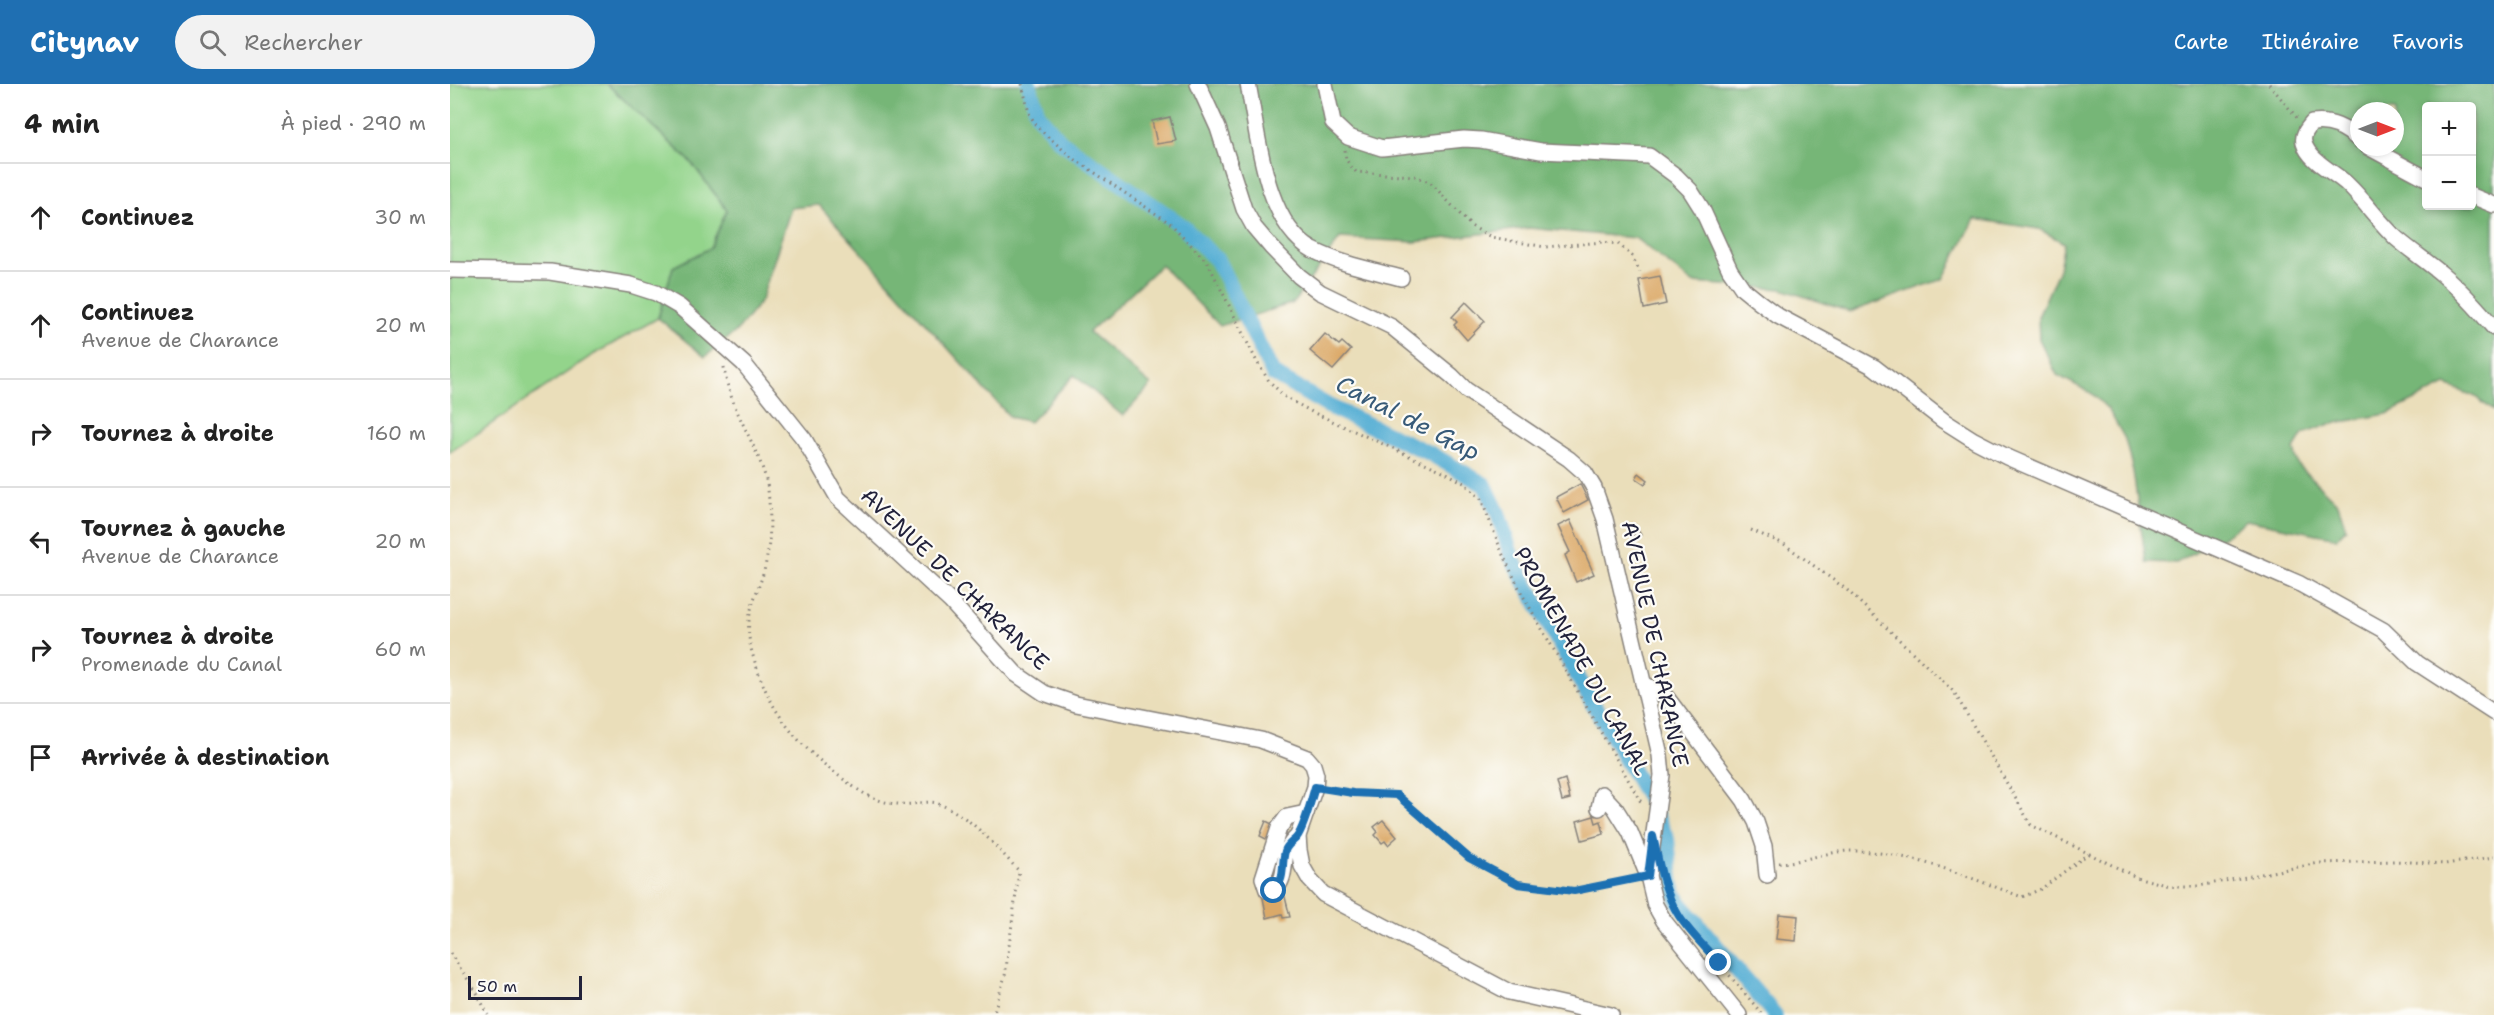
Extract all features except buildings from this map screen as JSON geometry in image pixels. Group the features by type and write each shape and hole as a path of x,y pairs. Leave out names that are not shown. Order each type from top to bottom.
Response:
{"street":[{"name":"AVENUE DE CHARANCE","path":"1198,84 1218,128 1244,209 1254,227 1299,276 1320,292 1392,327 1466,390 1569,459 1585,473 1594,488 1605,519 1660,755 1662,775 1648,876 1655,905 1664,921 1739,1015"},
{"path":"1248,84 1273,196 1290,228 1311,249 1330,258 1401,278"},
{"path":"1325,84 1333,123 1348,137 1382,148 1464,139 1541,151 1649,156 1676,176 1690,190 1702,209 1730,270 1743,289 1778,316 1874,367 1944,421 1974,440 2300,584 2383,630 2417,663 2494,713"},
{"path":"2350,134 2335,124 2322,121 2312,123 2304,133 2304,142 2309,153 2355,191 2397,238 2451,282 2494,328"},
{"path":"2385,156 2422,175"},
{"path":"2476,198 2494,205"},
{"name":"AVENUE DE CHARANCE","path":"450,270 550,272 656,292 680,307 744,364 804,439 838,498 951,602 1016,674 1044,693 1076,704 1261,740 1280,746 1307,758 1313,765 1316,775 1315,787"},
{"path":"1643,683 1667,698 1731,780 1756,822 1764,846 1767,869"},
{"path":"1315,787 1298,836 1302,866 1310,880 1323,894 1509,992 1611,1015"},
{"path":"1599,808 1602,794 1615,808 1630,832 1648,876"},
{"path":"1298,836 1285,851 1284,870 1280,884 1274,891 1267,890 1263,878 1279,828 1287,817 1306,813"}],"path":[{"name":"PROMENADE DU CANAL","path":"1022,84 1029,113 1037,127 1070,156 1171,224 1208,263 1257,362 1269,381 1285,397 1312,412 1445,472 1464,483 1481,499 1503,555 1522,594 1633,786 1653,836"},
{"path":"2269,84 2307,129"},
{"path":"1348,137 1345,147 1346,159 1356,172 1415,176 1431,183 1478,231 1515,243 1545,247 1603,242 1618,244 1632,256 1640,272"},
{"path":"728,348 723,361 726,386 767,487 772,529 764,571 750,612 747,633 750,650 766,696 784,724 807,751 856,789 882,803 934,802 974,824 1019,871 1005,976 993,1015"},
{"path":"1751,530 1784,544 1847,590 1954,692 2031,825 2136,878 2170,886 2199,886 2319,863 2395,861 2445,864 2494,857"},
{"path":"1315,787 1353,793 1397,795 1469,858 1518,884 1574,891 1648,876"},
{"path":"1767,869 1845,851 1873,852 1947,869 2022,897 2041,889 2088,854"},
{"path":"450,953 477,993 488,1015"},
{"path":"1711,954 1763,1015"}],"green space":[{"path":"450,84 607,84 691,162 727,210 710,248 673,267 658,318 591,356 450,452"},
{"path":"607,84 2494,84 2494,411 2474,396 2446,385 2387,414 2330,424 2303,434 2294,449 2298,465 2338,504 2346,528 2337,538 2246,520 2226,535 2177,563 2146,562 2133,471 2125,439 2108,409 2091,393 2057,375 2039,339 2038,317 2059,269 2064,243 2039,229 1975,219 1943,279 1850,312 1782,289 1693,283 1635,238 1529,228 1415,242 1340,238 1293,303 1220,326 1161,265 1089,332 1151,385 1123,416 1074,375 1030,422 1010,417 819,205 791,208 761,301 739,329 705,357 658,318 673,267 710,248 727,210 691,162"}],"waterway":[{"name":"Canal de Gap","path":"1029,84 1038,115 1060,141 1180,224 1217,260 1273,374 1328,406 1431,454 1485,485 1498,513 1512,558 1647,796 1667,839 1672,887 1679,902 1775,1015"}],"route":[{"path":"1274,891 1280,884 1284,870 1285,851 1298,836 1315,787 1353,793 1397,795 1469,858 1518,884 1574,891 1648,876 1653,836 1663,882 1671,901 1680,918 1719,963"}]}
